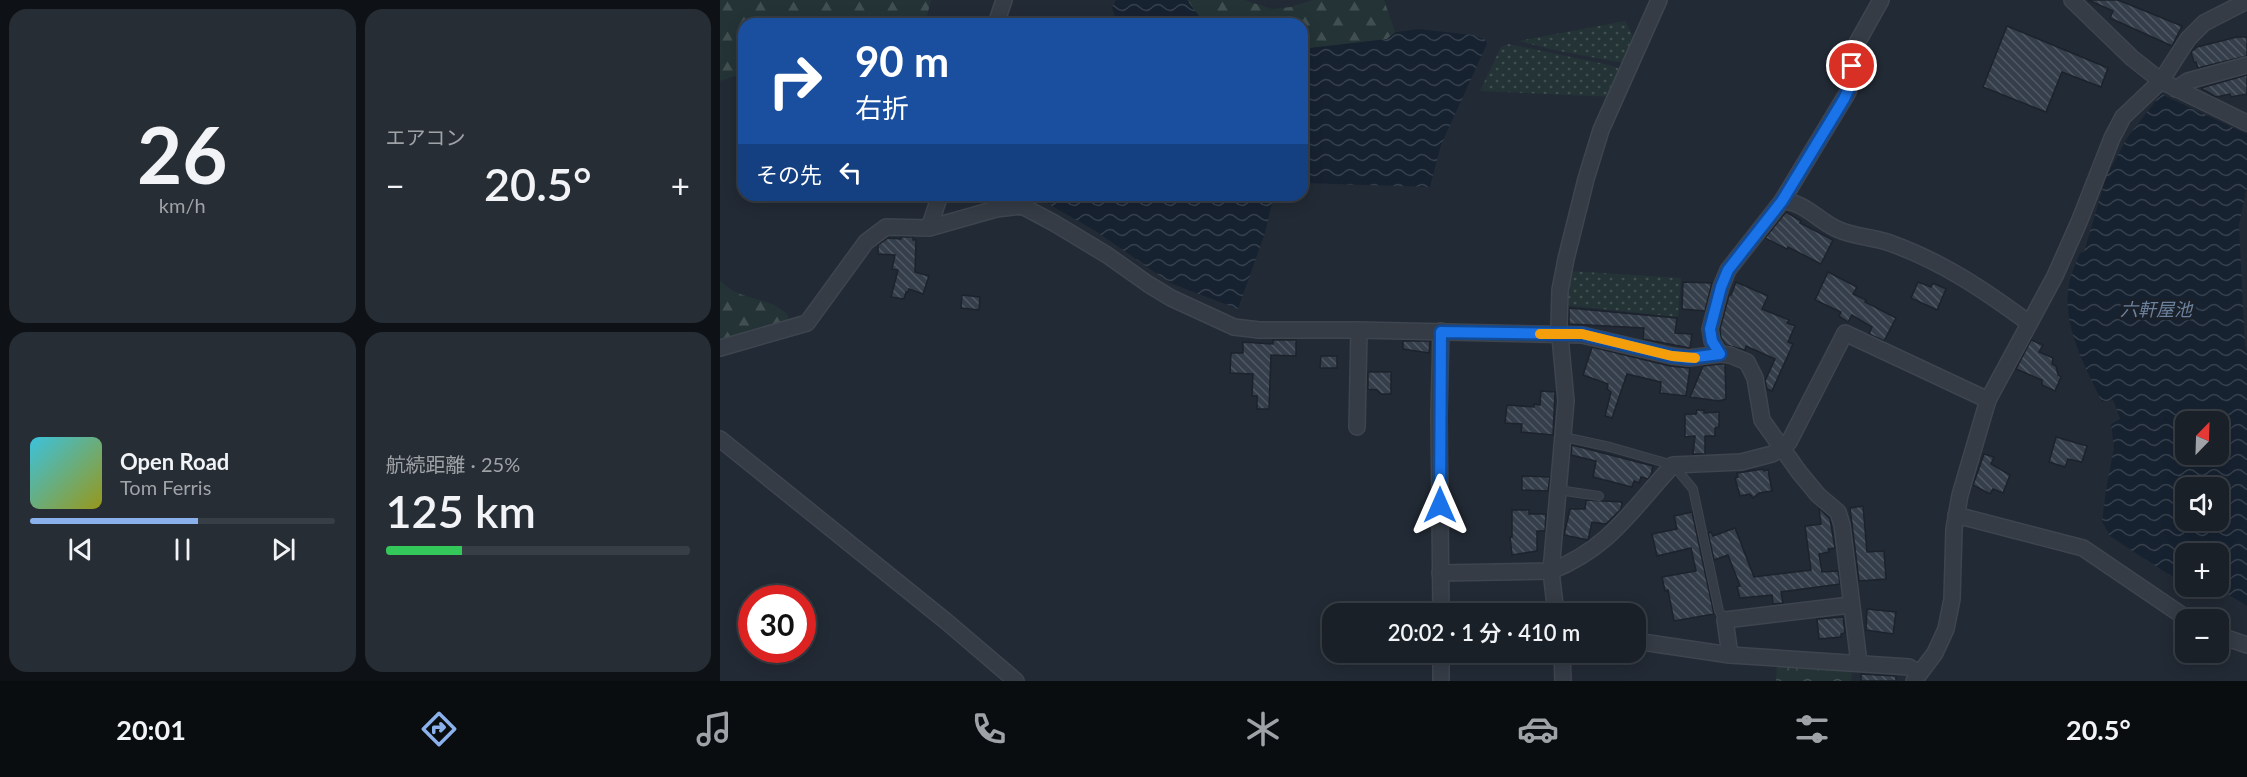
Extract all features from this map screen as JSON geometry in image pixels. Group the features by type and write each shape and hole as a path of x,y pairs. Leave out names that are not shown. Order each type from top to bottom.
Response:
{"street":[{"path":"998,18 1004,0"},
{"path":"1555,603 1551,571 1566,401 1559,326 1560,290 1586,179 1601,130 1659,0"},
{"path":"1720,354 1712,341 1710,329 1728,270 1782,201 1848,92 1852,52 1881,0"},
{"path":"2072,0 2132,58 2161,81 2247,123"},
{"path":"1646,643 1730,655 1909,667 1917,677 1935,653 1946,629 1952,599 1956,515 1988,400 2055,276 2122,117 2161,81 2188,39 2204,23 2247,1"},
{"path":"2176,89 2188,81 2247,65"},
{"path":"929,228 938,201"},
{"path":"1782,201 1792,201 1834,228 1848,234 1889,243 1957,273 2029,322"},
{"path":"720,348 807,323 866,242 886,227 929,228 996,209 1022,206 1080,239 1171,298 1234,327 1259,330 1359,330 1561,336 1582,334 1672,356 1689,358 1730,355 1747,362 1755,378 1762,420 1818,495 1838,512 1842,525 1859,663"},
{"path":"1357,427 1359,330"},
{"path":"1441,332 1441,603"},
{"path":"1440,573 1551,571 1564,566 1606,540 1673,465 1741,462 1772,454 1789,442 1845,333 1988,400"},
{"path":"720,439 947,622 1016,681"},
{"path":"1956,515 2083,548 2175,610"},
{"path":"1730,655 1725,620 1850,604"},
{"path":"2229,639 2247,645"},
{"path":"1441,663 1441,681"},
{"path":"1563,663 1563,681"}],"lane":[{"path":"1564,436 1673,465 1694,489 1719,611 1725,620"},
{"path":"1558,490 1599,496"}],"green space":[{"path":"720,0 931,0 926,18 738,18 738,75 720,81"},
{"path":"1187,0 1244,0 1272,9 1291,7 1313,0 1384,0 1395,32 1387,39 1308,48 1308,18 1200,18"},
{"path":"1625,21 1637,44 1629,60 1623,63 1519,41"},
{"path":"1508,44 1609,65 1622,71 1612,97 1480,91 1501,47"},
{"path":"1570,271 1681,278 1678,317 1564,305"},
{"path":"720,281 738,293 765,301 781,309 788,316 786,326 720,342"},
{"path":"1777,663 1852,669 1851,681 1776,681"}],"water":[{"path":"1116,0 1187,0 1200,18 1115,18 1112,7"},
{"path":"1419,29 1473,35 1486,40 1487,44 1441,145 1430,187 1308,183 1308,48 1387,39 1396,32"},
{"name":"六軒屋池","path":"2161,94 2247,134 2247,186 2239,225 2247,351 2247,606 2229,595 2229,543 2175,543 2175,579 2111,537 2102,522 2114,448 2111,424 2120,419 2113,400 2102,402 2081,357 2070,325 2068,292 2074,267 2080,253 2084,252 2106,177 2127,138"},
{"path":"1043,201 1273,201 1265,233 1238,309 1170,283 1097,232"}],"building":[{"path":"2088,0 2118,0 2182,26 2172,46 2110,18 2113,11"},
{"path":"2007,26 2108,68 2101,87 2062,72 2046,112 1983,87"},
{"path":"2237,37 2247,37 2247,56 2198,68 2191,52 2197,47"},
{"path":"2247,75 2247,94 2216,97 2201,88"},
{"path":"1786,212 1801,221 1800,223 1833,240 1821,264 1765,238"},
{"path":"901,237 913,237 913,240 916,240 915,272 929,276 923,294 909,289 904,299 891,297 898,270 892,269 895,255 878,254 878,245 888,238 901,239"},
{"path":"1828,272 1857,287 1853,294 1896,318 1884,341 1869,334 1872,327 1852,315 1848,322 1839,316 1841,312 1815,300"},
{"path":"1683,282 1712,283 1705,311 1682,309"},
{"path":"1736,282 1768,296 1762,309 1789,320 1787,323 1795,326 1788,342 1793,344 1772,391 1767,389 1765,381 1775,359 1746,346 1745,350 1726,345 1721,338 1720,329 1729,295"},
{"path":"1918,282 1931,287 1933,283 1946,289 1937,310 1911,298"},
{"path":"962,295 980,297 979,310 961,308"},
{"path":"1569,308 1677,318 1675,333 1692,334 1690,348 1643,339 1644,328 1569,324"},
{"path":"1273,340 1296,340 1296,356 1271,355 1269,409 1257,409 1257,396 1252,396 1253,374 1230,373 1231,353 1243,353 1243,342 1273,344"},
{"path":"2031,340 2043,345 2039,352 2053,358 2052,364 2056,366 2058,375 2061,377 2055,391 2042,385 2042,380 2016,369"},
{"path":"1403,341 1430,341 1429,353 1403,349"},
{"path":"1592,347 1670,366 1690,368 1686,396 1660,393 1661,382 1627,374 1612,418 1605,416 1611,392 1607,389 1608,384 1583,375"},
{"path":"1321,356 1337,356 1337,368 1320,368"},
{"path":"1725,364 1726,399 1719,401 1690,397 1703,366"},
{"path":"1368,372 1391,372 1391,394 1381,394 1377,390 1368,389"},
{"path":"1541,391 1555,392 1553,435 1521,432 1522,424 1505,423 1507,405 1534,407 1534,404 1540,405"},
{"path":"1697,410 1704,410 1704,413 1719,412 1719,427 1715,428 1715,436 1705,436 1705,454 1693,454 1695,436 1685,437 1685,414 1696,414"},
{"path":"2056,437 2087,446 2082,462 2068,459 2065,467 2049,462"},
{"path":"1572,445 1653,466 1651,475 1648,479 1641,477 1639,483 1634,481 1632,487 1593,477 1596,461 1571,455"},
{"path":"1984,454 1994,457 1991,464 2010,475 2003,493 1993,489 1990,494 1973,485"},
{"path":"1768,470 1772,491 1759,493 1753,498 1750,494 1740,496 1735,478 1738,477 1737,473"},
{"path":"1522,476 1550,477 1548,491 1522,490"},
{"path":"1586,500 1622,502 1621,509 1606,524 1592,522 1588,540 1564,535 1570,509 1585,509"},
{"path":"1863,506 1867,552 1884,551 1886,579 1859,581 1850,508"},
{"path":"1819,508 1830,519 1835,548 1819,554 1822,572 1838,571 1840,584 1781,592 1783,603 1773,604 1772,595 1740,598 1737,587 1740,586 1728,555 1714,560 1708,533 1711,532 1713,536 1735,528 1754,577 1811,570 1805,526 1821,524"},
{"path":"1512,510 1529,510 1529,514 1546,514 1545,531 1537,531 1537,551 1512,555 1510,537 1512,537"},
{"path":"1692,512 1714,614 1674,621 1668,590 1665,591 1662,577 1696,571 1691,548 1657,556 1652,534 1677,529 1674,516"},
{"path":"1867,609 1896,612 1893,634 1866,630"},
{"path":"1843,617 1845,633 1841,634 1841,637 1819,639 1817,619"},
{"path":"1861,674 1896,676 1896,681 1861,681"}],"slow traffic":[{"path":"1540,334 1561,336 1582,334 1672,356 1695,358"}],"route":[{"path":"1440,505 1441,332 1561,336 1582,334 1672,356 1689,358 1720,354 1712,341 1710,329 1728,270 1782,201 1848,92 1852,66"}]}
